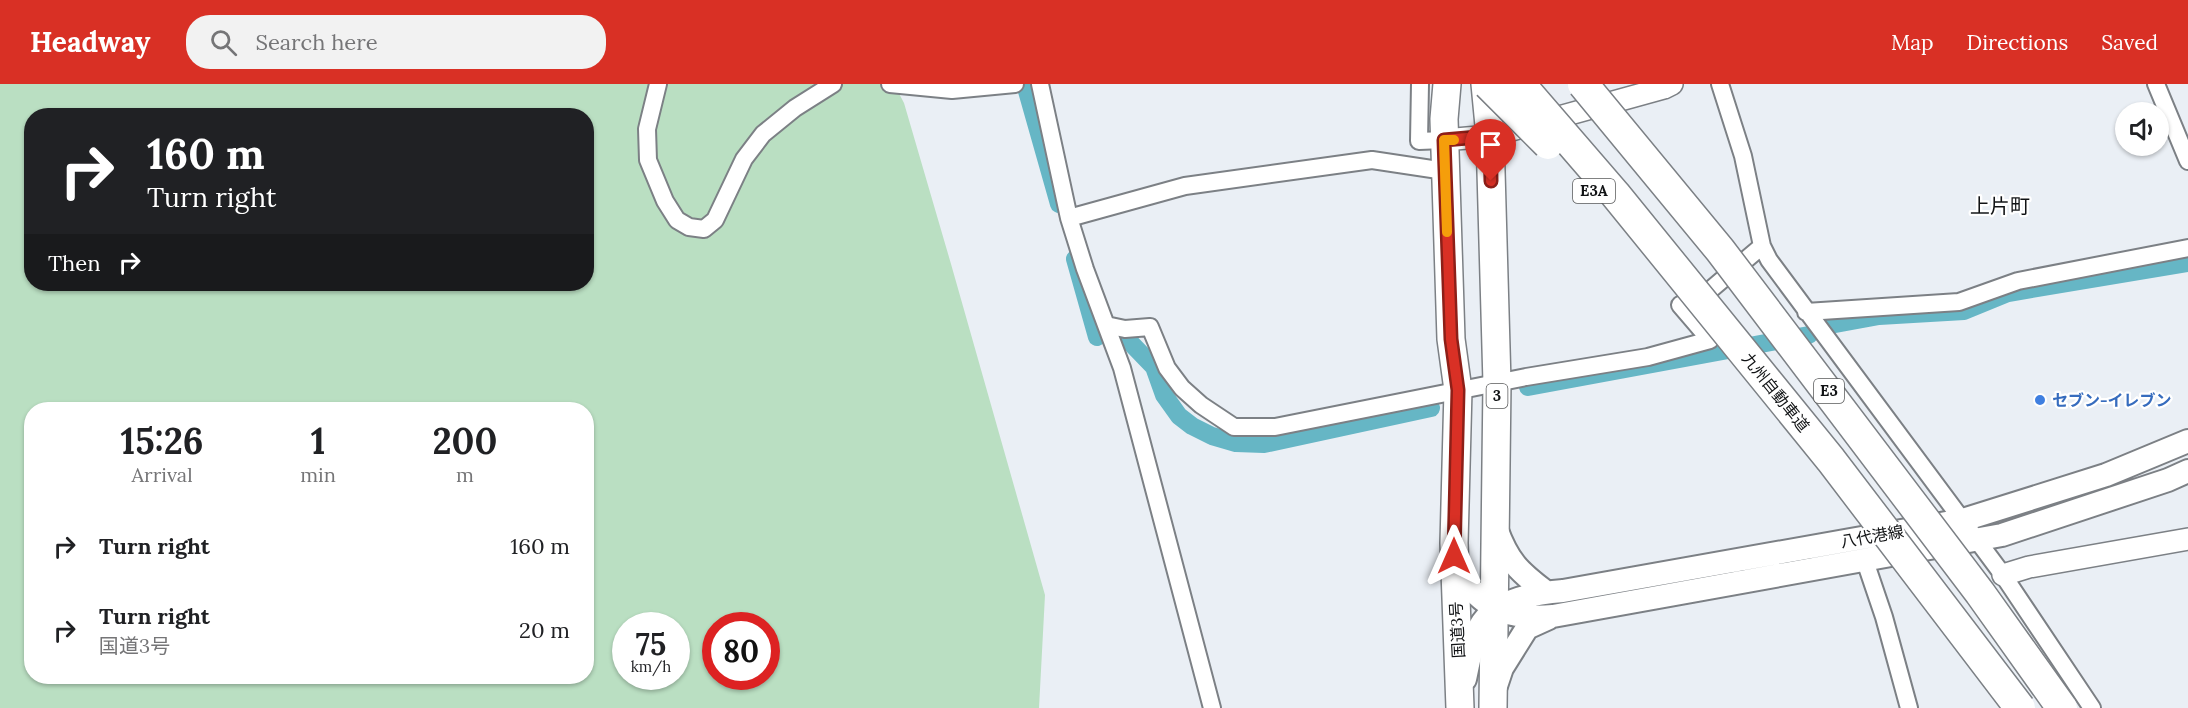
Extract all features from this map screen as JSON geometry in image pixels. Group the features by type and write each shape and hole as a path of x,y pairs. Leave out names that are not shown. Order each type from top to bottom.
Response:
{"highway":[{"name":"国道3号","path":"1446,84 1444,130 1451,339 1458,390 1455,570 1461,705"},
{"name":"3","path":"1487,84 1497,383 1494,698"},
{"name":"E3A","path":"1487,84 1700,298"},
{"name":"九州自動車道","path":"1520,84 1622,203 1831,460 2020,708"},
{"name":"E3","path":"1583,84 1720,250 1967,574 2062,708"},
{"path":"1598,84 1673,179 1720,250"}],"main road":[{"name":"八代港線","path":"1495,609 1515,600 1546,592 1563,591 1963,520 2106,475 2188,441"},
{"name":"八代港線","path":"1455,570 1481,599 1495,609 1529,618 1553,616 1978,540 2014,531 2157,484 2188,471"},
{"path":"1496,526 1505,552 1522,574 1546,592"},
{"path":"1461,705 1471,652 1479,626 1495,609"},
{"name":"八代港線","path":"1494,698 1502,668 1527,628 1553,616"}],"street":[{"path":"658,84 647,129 648,160 665,201 677,220 689,226 704,229 715,220 744,159 763,134 795,108 833,84"},
{"path":"890,84 952,90 1012,85"},
{"path":"1040,84 1069,218 1085,269 1122,368 1212,708"},
{"path":"1420,84 1419,141 1444,130 1490,136 1672,84"},
{"path":"1720,84 1743,156 1762,246 1769,260 2003,574 2092,708"},
{"path":"2156,84 2188,160"},
{"path":"1069,218 1185,186 1372,160 1445,171"},
{"path":"1106,325 1125,329 1150,327 1167,368 1182,388 1201,405 1234,427 1275,427 1526,377 1648,357 1710,340 1680,305 1709,291 1762,246"},
{"path":"1806,312 1959,302 2018,281 2188,248"},
{"path":"2003,574 2029,567 2188,539"},
{"path":"1865,561 1884,617 1909,708"}],"green space":[{"path":"0,84 894,84 904,103 1045,595 1039,708 0,708"}],"waterway":[{"path":"1025,84 1059,204"},
{"path":"1075,259 1097,337"},
{"path":"1830,325 1879,316 1964,311 2008,293 2188,263"},
{"path":"1528,387 1809,335"},
{"path":"1125,337 1154,367 1164,395 1179,416 1192,426 1212,436 1236,443 1264,444 1431,408"}],"slow traffic":[{"path":"1447,232 1444,140 1454,140"}],"place":[{"name":"セブン-イレブン","path":"2040,400"}],"district":[{"name":"上片町","path":"2000,206"}],"route":[{"path":"1454,556 1458,390 1451,339 1444,140 1490,136 1491,181"}]}
